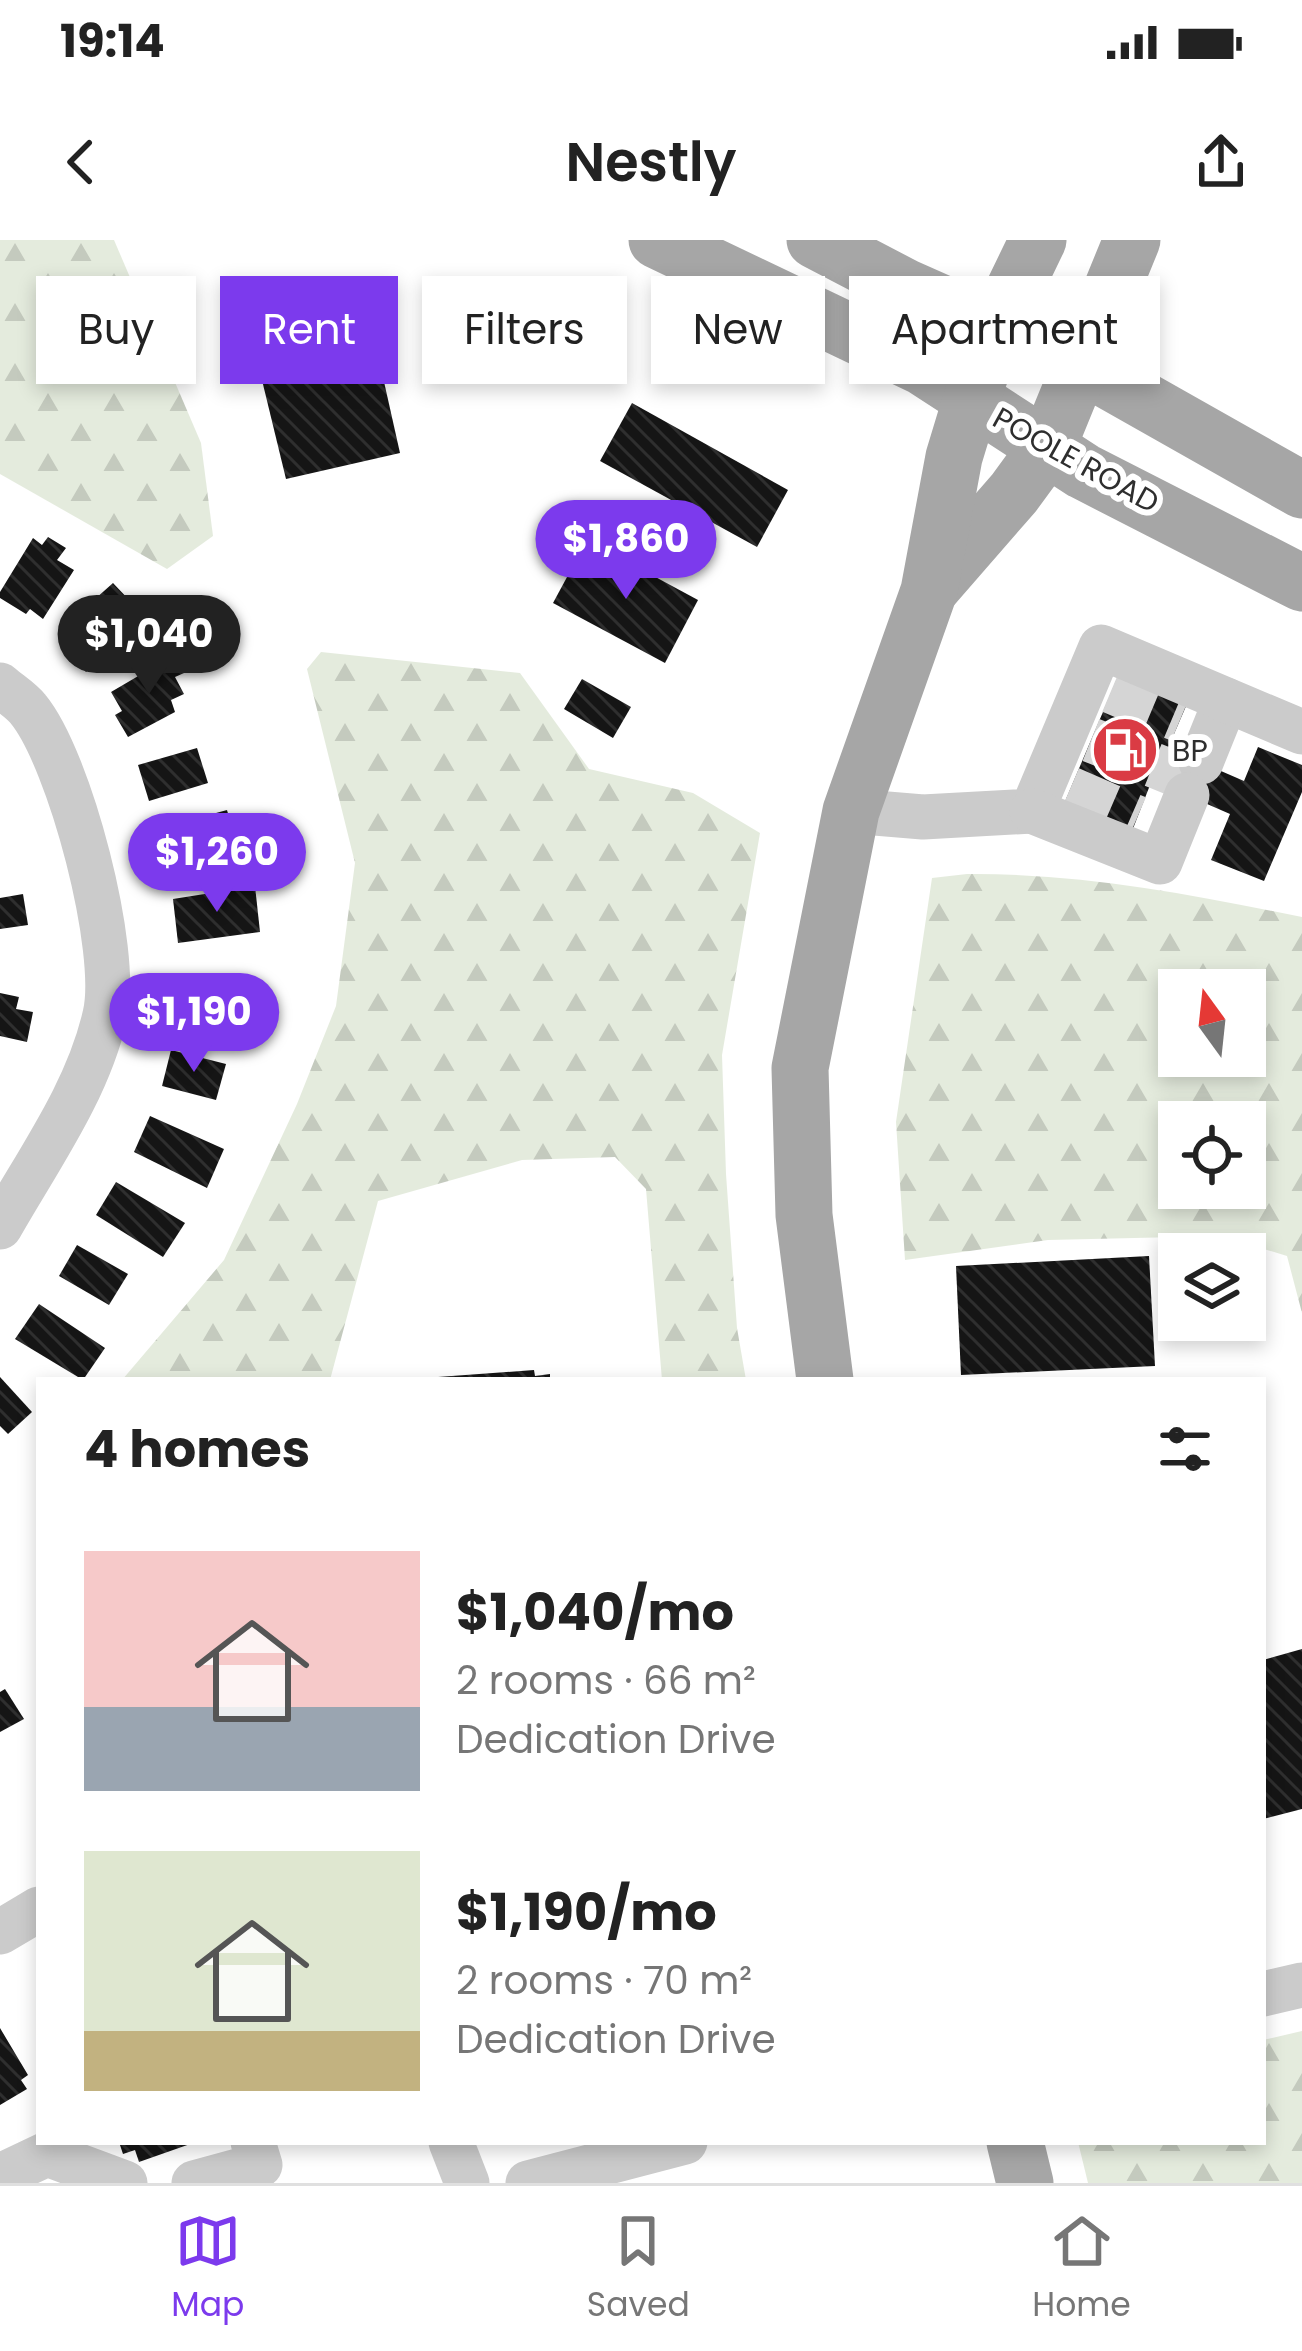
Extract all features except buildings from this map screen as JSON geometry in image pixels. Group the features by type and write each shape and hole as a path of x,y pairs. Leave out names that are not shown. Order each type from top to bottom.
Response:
{"main road":[{"name":"POOLE ROAD","path":"657,240 922,367 1047,448 1302,584"},
{"path":"815,240 884,276"},
{"path":"1021,276 1038,240"},
{"path":"1117,276 1132,240"},
{"path":"825,1377 804,1215 800,1068 850,811 929,591 954,458 977,384"},
{"path":"929,591 1014,494 1047,448 1073,384"},
{"path":"1115,384 1302,490"},
{"path":"1016,2145 1024,2183"}],"street":[{"path":"1049,793 1099,686 1101,646 1188,766"},
{"path":"0,685 28,709 61,767 89,858 104,941 107,1010 89,1070 0,1227"},
{"path":"1188,766 1302,732"},
{"path":"850,811 923,817 1049,793 1160,862 1188,766"},
{"path":"0,1932 36,1911"},
{"path":"1266,1993 1302,1984"},
{"path":"194,2183 260,2165 254,2145"},
{"path":"452,2145 467,2183"},
{"path":"0,2176 47,2154 125,2183"},
{"path":"528,2183 664,2159"}],"green space":[{"path":"0,240 114,240 129,276 36,276 36,384 176,384 201,443 213,536 167,569 0,474"},
{"path":"321,652 520,673 589,769 693,793 760,833 722,1055 737,1328 745,1377 662,1377 646,1189 615,1157 522,1160 378,1201 331,1377 125,1377 224,1260 297,1104 336,1006 355,863 307,669"},
{"path":"967,874 1094,881 1302,917 1302,1313 1287,1256 1266,1250 1266,1233 1048,1240 905,1260 896,1122 932,878"},
{"path":"1302,2031 1302,2183 1088,2183 1079,2145 1266,2145 1266,2039"}],"tunnel":[{"path":"1111,691 1180,720"},
{"path":"1091,740 1193,781"},
{"path":"1070,789 1137,818"}],"place":[{"name":"BP","path":"1125,750"}]}
